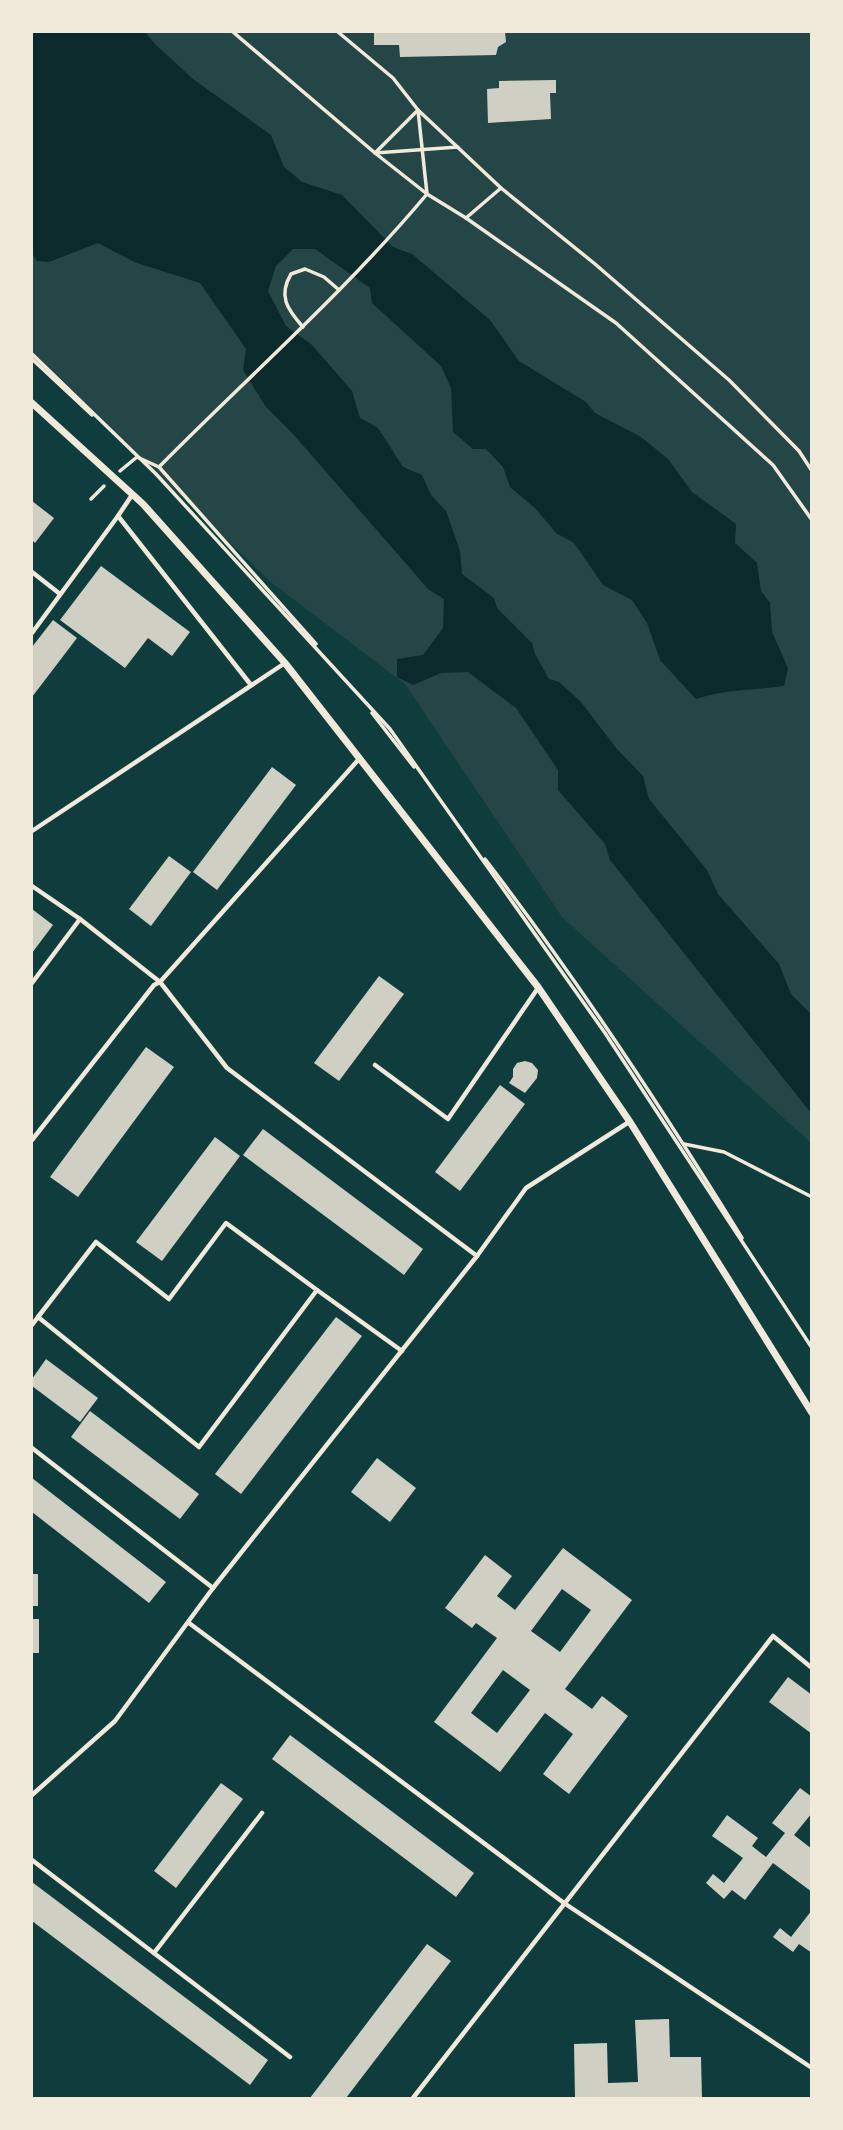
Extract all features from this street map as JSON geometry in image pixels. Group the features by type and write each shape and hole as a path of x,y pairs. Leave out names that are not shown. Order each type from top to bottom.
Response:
{"street":[{"path":"32,402 132,494 285,663 538,987 630,1122 811,1413"}],"lane":[{"path":"32,633 132,494"},
{"path":"118,516 251,685"},
{"path":"32,572 60,594"},
{"path":"32,831 285,663"},
{"path":"32,1140 154,985 160,982 360,759"},
{"path":"32,886 80,919 160,982 226,1068 477,1256"},
{"path":"32,983 80,919"},
{"path":"375,1065 447,1119 538,987"},
{"path":"32,1795 115,1721 213,1588 477,1256 526,1188 630,1122"},
{"path":"32,1325 96,1242 169,1299 226,1223 402,1351"},
{"path":"38,1317 199,1447 317,1290"},
{"path":"32,1448 213,1588"},
{"path":"189,1623 564,1903 811,2068"},
{"path":"413,2098 773,1636 811,1668"},
{"path":"154,1953 262,1813"},
{"path":"32,1860 290,2057"}],"path":[{"path":"233,32 427,194 617,323 774,466 811,520"},
{"path":"338,32 393,78 418,110 501,188 596,264 729,380 799,452 811,471"},
{"path":"375,153 418,110"},
{"path":"418,110 427,194 397,230 333,297 159,467 354,690 543,935 684,1144 811,1349"},
{"path":"375,153 458,147"},
{"path":"466,218 501,188"},
{"path":"303,327 287,310 284,286 291,274 305,269 324,277 339,290"},
{"path":"32,354 156,474 354,690"},
{"path":"32,359 137,457"},
{"path":"450,814 605,1033 789,1313"},
{"path":"684,1144 723,1152 811,1197"}],"shaded area":[{"path":"32,32 811,32 811,1143 562,917 405,684 272,583 32,355"},
{"path":"32,32 145,32 193,79 271,135 284,167 302,182 342,195 393,247 412,254 490,320 519,361 586,402 595,413 641,437 668,459 692,492 736,524 735,543 757,563 761,591 770,603 772,632 788,668 784,686 729,692 696,699 660,660 647,623 632,600 603,585 574,543 556,533 536,509 510,487 503,467 486,449 473,449 453,432 451,388 441,366 372,303 370,288 315,249 293,249 276,266 268,291 286,326 312,345 352,391 360,418 378,428 403,467 422,475 431,495 446,511 460,551 462,574 494,598 497,608 532,643 549,679 559,682 581,702 616,748 643,776 649,799 707,870 718,894 779,964 791,994 811,1014 811,1113 610,860 605,844 558,790 558,770 516,708 468,672 441,673 413,685 397,677 397,659 423,655 443,628 444,599 428,589 294,435 266,407 243,370 246,349 200,283 134,262 98,243 49,262 37,261 32,254"}],"building":[{"path":"374,32 505,32 506,42 498,47 496,55 400,57 399,45 374,45"},
{"path":"556,80 556,93 550,93 551,119 488,123 487,89 499,88 499,81"},
{"path":"32,501 54,518 35,543 32,540"},
{"path":"101,566 190,632 172,656 148,638 125,668 60,620"},
{"path":"53,620 77,638 32,697 32,647"},
{"path":"272,767 296,785 217,890 193,872"},
{"path":"169,856 191,872 151,926 129,909"},
{"path":"32,909 53,925 32,953"},
{"path":"379,976 404,994 339,1081 314,1063"},
{"path":"146,1047 174,1067 78,1197 50,1177"},
{"path":"517,1063 532,1063 538,1070 537,1078 525,1093 509,1083"},
{"path":"500,1085 525,1104 460,1191 435,1172"},
{"path":"263,1129 423,1249 404,1275 243,1155"},
{"path":"215,1137 240,1156 162,1261 136,1242"},
{"path":"336,1317 362,1336 241,1494 215,1474"},
{"path":"46,1359 98,1398 80,1422 32,1386 32,1379"},
{"path":"90,1411 199,1494 180,1519 71,1437"},
{"path":"377,1458 416,1488 390,1522 351,1492"},
{"path":"32,1478 166,1582 149,1603 32,1512"},
{"path":"563,1548 632,1600 565,1689 592,1709 602,1696 628,1716 569,1794 543,1774 573,1734 545,1713 500,1772 434,1722 497,1638 476,1623 472,1628 445,1608 485,1555 512,1576 497,1596 515,1610","holes":["562,1589 591,1610 560,1652 531,1631","503,1670 530,1690 497,1733 471,1713"]},
{"path":"32,1574 38,1574 38,1606 32,1606"},
{"path":"32,1619 39,1619 39,1653 32,1653"},
{"path":"788,1677 812,1695 812,1734 769,1702"},
{"path":"290,1735 474,1873 456,1897 272,1759"},
{"path":"221,1783 243,1799 176,1888 154,1871"},
{"path":"800,1788 812,1797 812,1813 794,1835 812,1849 812,1892 773,1863 745,1900 732,1890 724,1899 706,1883 713,1874 724,1883 743,1858 712,1836 727,1815 758,1838 752,1846 766,1857 785,1833 772,1823"},
{"path":"32,1882 268,2060 250,2085 32,1921"},
{"path":"812,1910 812,1953 799,1944 793,1952 773,1937 780,1928 791,1937"},
{"path":"427,1944 451,1961 346,2098 310,2098"},
{"path":"669,2019 670,2057 701,2057 702,2098 575,2098 574,2044 607,2043 608,2083 638,2082 635,2020"}]}
